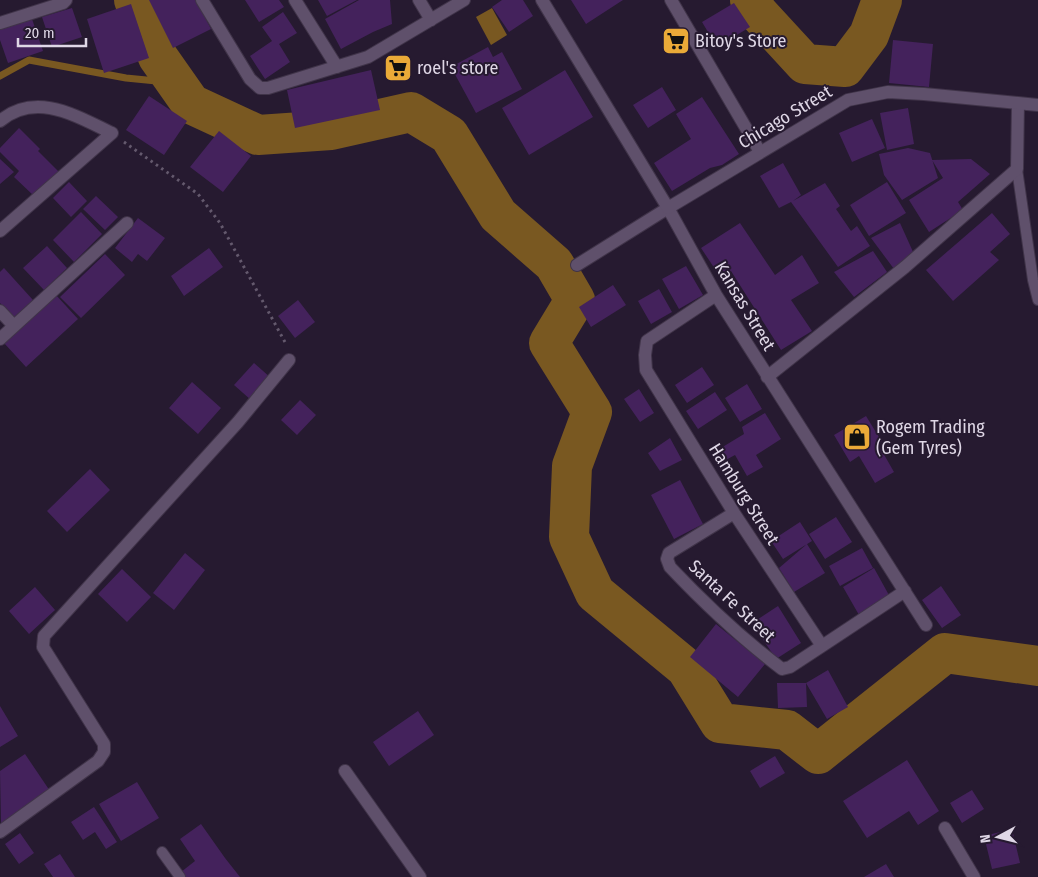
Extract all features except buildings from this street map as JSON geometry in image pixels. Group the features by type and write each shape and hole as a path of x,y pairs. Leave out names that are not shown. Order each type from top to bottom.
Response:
{"street":[{"path":"0,23 63,3 66,0"},
{"path":"202,0 250,78 260,88 268,88 368,57 464,0"},
{"path":"295,0 337,68"},
{"path":"419,0 431,20"},
{"name":"Kansas Street","path":"542,0 668,208 716,295 926,625"},
{"path":"671,0 760,152"},
{"name":"Chicago Street","path":"577,265 848,100 888,92 1038,105"},
{"path":"767,377 905,267 1018,169 1018,104"},
{"path":"0,121 9,113 31,107 54,108 112,133 0,231"},
{"path":"0,339 127,223"},
{"name":"Hamburg Street","path":"716,295 647,341 646,370 734,513 822,646"},
{"path":"0,311 14,326"},
{"path":"0,832 98,761 104,752 104,744 43,647 44,636 238,422 289,360"},
{"name":"Santa Fe Street","path":"734,513 669,553 667,559 670,567 705,604 754,647 782,668 790,667 822,646"},
{"path":"822,646 905,592"},
{"path":"345,771 420,877"},
{"path":"945,828 974,877"}],"lane":[{"path":"1018,169 1033,280 1038,300"},
{"path":"162,852 180,877"}],"path":[{"path":"112,133 198,194 215,216 243,264 288,348 289,360"}],"shaded area":[{"path":"492,8 507,35 491,45 476,17"}],"waterway":[{"path":"134,0 158,57 191,104 258,135 331,130 411,112 449,135 498,215 554,264 575,300 549,343 592,412 572,466 569,537 595,593 686,668 720,723 787,730 818,754 945,653 1038,666"},
{"path":"750,0 758,13 805,64 845,67 869,35 882,0"},
{"path":"0,76 29,60 126,78 177,83"}],"place":[{"name":"Bitoy's Store","path":"676,41"},
{"name":"roel's store","path":"398,68"},
{"name":"Rogem Trading (Gem Tyres)","path":"857,437"}]}
